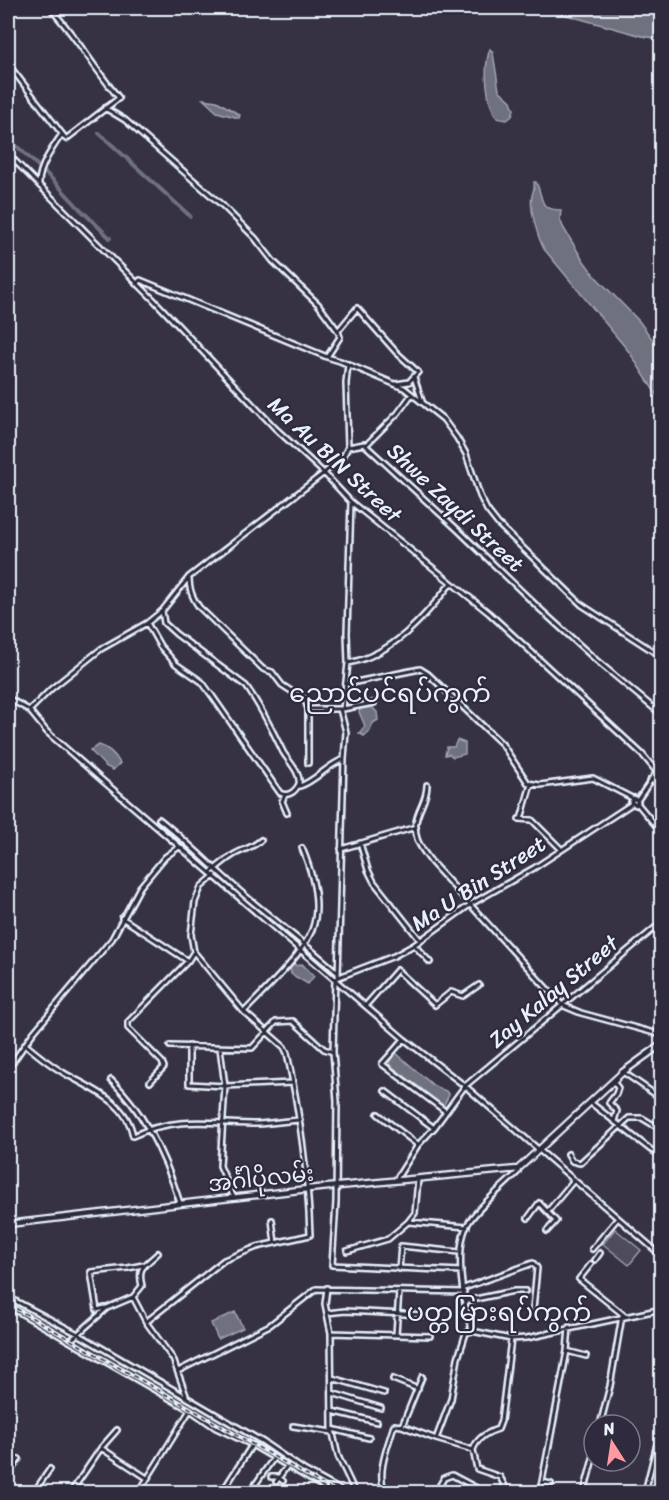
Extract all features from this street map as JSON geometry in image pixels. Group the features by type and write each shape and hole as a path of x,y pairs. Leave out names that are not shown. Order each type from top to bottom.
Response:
{"main road":[{"path":"518,1169 623,1072 662,1044"},
{"name":"အင်္ဂါပိုလမ်း","path":"8,1224 309,1189 518,1169"}],"street":[{"path":"8,64 66,140 119,98 96,71 73,33 50,8"},
{"path":"105,108 125,120 223,206 255,238 273,261 318,304 340,337 327,357"},
{"path":"39,185 39,177 62,134"},
{"name":"Ma Au BIN Street","path":"8,154 230,379 274,429 324,473 351,502 495,618 642,754 657,771"},
{"path":"136,284 140,280 348,364 395,384 412,394 442,419 457,438 469,461 480,496 498,524 582,605 603,621 662,657"},
{"path":"338,331 357,308 396,352 418,372 409,382 395,384"},
{"path":"29,710 51,689 101,649 147,623 162,611 189,578 343,457 348,447 346,383 348,364"},
{"path":"414,377 423,403"},
{"path":"366,444 398,414 412,394"},
{"name":"Shwe Zaydi Street","path":"348,447 366,444 541,610 662,715"},
{"path":"351,502 348,663 342,709 346,732 333,1052 337,1101 332,1265 461,1271"},
{"path":"189,578 189,587 199,607 263,669 272,672 282,685 303,697 308,709 308,763"},
{"path":"348,663 365,659 385,649 409,630 451,583"},
{"path":"147,623 164,651 176,664 202,682 279,793 285,795 294,792 298,787 299,778 284,754 271,724 246,686 176,634 164,623 162,611"},
{"path":"346,684 424,670 502,744 528,783 551,784 593,778 635,801 662,833"},
{"path":"8,698 29,710 47,732 336,977 404,1039 465,1086 662,1256"},
{"path":"308,709 342,709 374,702"},
{"path":"8,755 8,762"},
{"path":"298,787 312,782 344,759"},
{"name":"Ma U Bin Street","path":"336,977 394,956 414,945 471,904 534,868 635,801 662,764"},
{"path":"651,779 662,788"},
{"path":"531,784 520,819 532,820 561,849"},
{"path":"427,785 427,796 415,820 417,844 561,1005 581,1013 662,1035"},
{"path":"285,795 282,801 287,813"},
{"path":"159,819 217,868 242,893 306,943 336,977"},
{"path":"341,849 416,827"},
{"path":"211,872 238,852 253,848 261,840"},
{"path":"360,843 374,882 420,940"},
{"path":"8,1069 33,1034 112,939 136,893 149,874 172,850 180,846"},
{"path":"244,1012 306,943 313,927 315,899 313,875 302,848"},
{"path":"146,1322 224,1260 257,1247 310,1235 309,1189 300,1120 294,1083 284,1047 244,1012 194,952 191,935 195,902 201,887 215,875"},
{"path":"122,918 188,962"},
{"name":"Zay Kalay Street","path":"395,1181 418,1145 434,1128 465,1086 662,921"},
{"path":"414,945 430,962"},
{"path":"150,1082 164,1067 162,1062 128,1028 128,1022 188,962 194,952"},
{"path":"366,1005 397,970 435,1005 451,992 463,996 479,985"},
{"path":"170,1046 252,1048 276,1022 293,1021 324,1049 333,1052"},
{"path":"404,1039 382,1064 445,1112"},
{"path":"26,1045 64,1074 107,1097 128,1117 133,1136 148,1129 179,1122 258,1124 300,1120"},
{"path":"189,1046 189,1084 225,1086 294,1083"},
{"path":"220,1048 225,1086 220,1166 234,1198"},
{"path":"623,1072 662,1099"},
{"path":"111,1080 132,1102 148,1129 174,1184 180,1203"},
{"path":"613,1081 618,1088 609,1103 617,1111 614,1120"},
{"path":"385,1091 434,1128"},
{"path":"590,1102 651,1150 662,1155"},
{"path":"378,1114 418,1145"},
{"path":"568,1154 572,1161 580,1163 629,1118 636,1117 649,1121 662,1130"},
{"path":"472,1330 459,1252 470,1221 518,1172 518,1169"},
{"path":"347,1251 388,1239 408,1222 415,1213 418,1178"},
{"path":"548,1211 574,1180"},
{"path":"528,1218 539,1203 556,1221 547,1231"},
{"path":"592,1249 618,1218"},
{"path":"272,1221 274,1243"},
{"path":"408,1222 467,1227"},
{"path":"399,1269 401,1246 459,1252"},
{"path":"143,1265 139,1275 142,1286 133,1297 97,1310 91,1272 128,1269 143,1265 158,1253"},
{"path":"595,1260 600,1253"},
{"path":"178,1371 270,1325 316,1289 464,1290 533,1263 537,1268 533,1309"},
{"path":"591,1264 579,1279 624,1316"},
{"path":"327,1288 325,1304 331,1333 332,1430 338,1456 355,1492"},
{"path":"396,1335 399,1291"},
{"path":"466,1300 525,1291"},
{"path":"8,1297 78,1334 344,1492"},
{"path":"133,1297 146,1322 178,1371 187,1399"},
{"path":"8,1306 190,1410 216,1428 252,1445 332,1492"},
{"path":"70,1341 107,1308"},
{"path":"436,1439 451,1399 465,1333 472,1330 511,1339 527,1338 569,1327 662,1309"},
{"path":"327,1313 345,1311 424,1315"},
{"path":"603,1413 624,1316"},
{"path":"540,1492 567,1351 569,1327"},
{"path":"331,1333 430,1336"},
{"path":"508,1492 500,1477 477,1469 473,1450 480,1438 488,1432 498,1430 511,1339"},
{"path":"567,1351 586,1356"},
{"path":"402,1426 422,1377"},
{"path":"332,1378 384,1393"},
{"path":"393,1379 418,1389"},
{"path":"332,1393 381,1408"},
{"path":"139,1492 190,1410"},
{"path":"332,1412 377,1422"},
{"path":"645,1492 662,1424"},
{"path":"385,1492 381,1479 394,1425 473,1450"},
{"path":"293,1426 332,1430 369,1438"},
{"path":"71,1492 101,1448 117,1430"},
{"path":"203,1492 226,1486 252,1445"},
{"path":"101,1448 148,1478"},
{"path":"8,1475 19,1459"},
{"path":"250,1492 273,1459"},
{"path":"277,1480 287,1466"},
{"path":"34,1492 50,1469"},
{"path":"584,1492 589,1473"},
{"path":"436,1492 444,1478 452,1475 484,1492"},
{"path":"271,1477 283,1481"},
{"path":"542,1482 551,1484"}],"shaded area":[{"path":"615,1229 641,1250 629,1265 603,1244"}],"water":[{"path":"541,8 661,8 661,39 642,36"},
{"path":"490,49 493,53 499,90 511,101 514,109 512,116 507,120 497,118 490,103 486,75"},
{"path":"203,99 217,101 240,115 239,118 217,112"},
{"path":"534,182 539,188 545,205 548,208 561,210 560,219 563,227 594,275 639,321 661,351 661,402 630,353 544,249 533,215 531,201"},
{"path":"370,705 377,712 378,720 364,736 359,733 365,726 359,712 361,707"},
{"path":"457,740 465,743 465,754 453,757 449,754 445,755 447,747 454,747"},
{"path":"99,745 111,752 120,763 113,770 105,766 90,750"},
{"path":"293,963 297,966 302,964 314,976 308,984 291,974 290,967"},
{"path":"396,1053 434,1086 446,1091 449,1095 443,1106 389,1064 391,1057"},
{"path":"235,1312 243,1328 218,1339 211,1323"}],"waterway":[{"path":"99,133 190,216"},
{"path":"8,138 110,238"}],"railway":[{"path":"8,1304 336,1492"}],"district":[{"name":"ညောင်ပင်ရပ်ကွက်","path":"390,693"},
{"name":"ပတ္တမြားရပ်ကွက်","path":"499,1312"}]}
